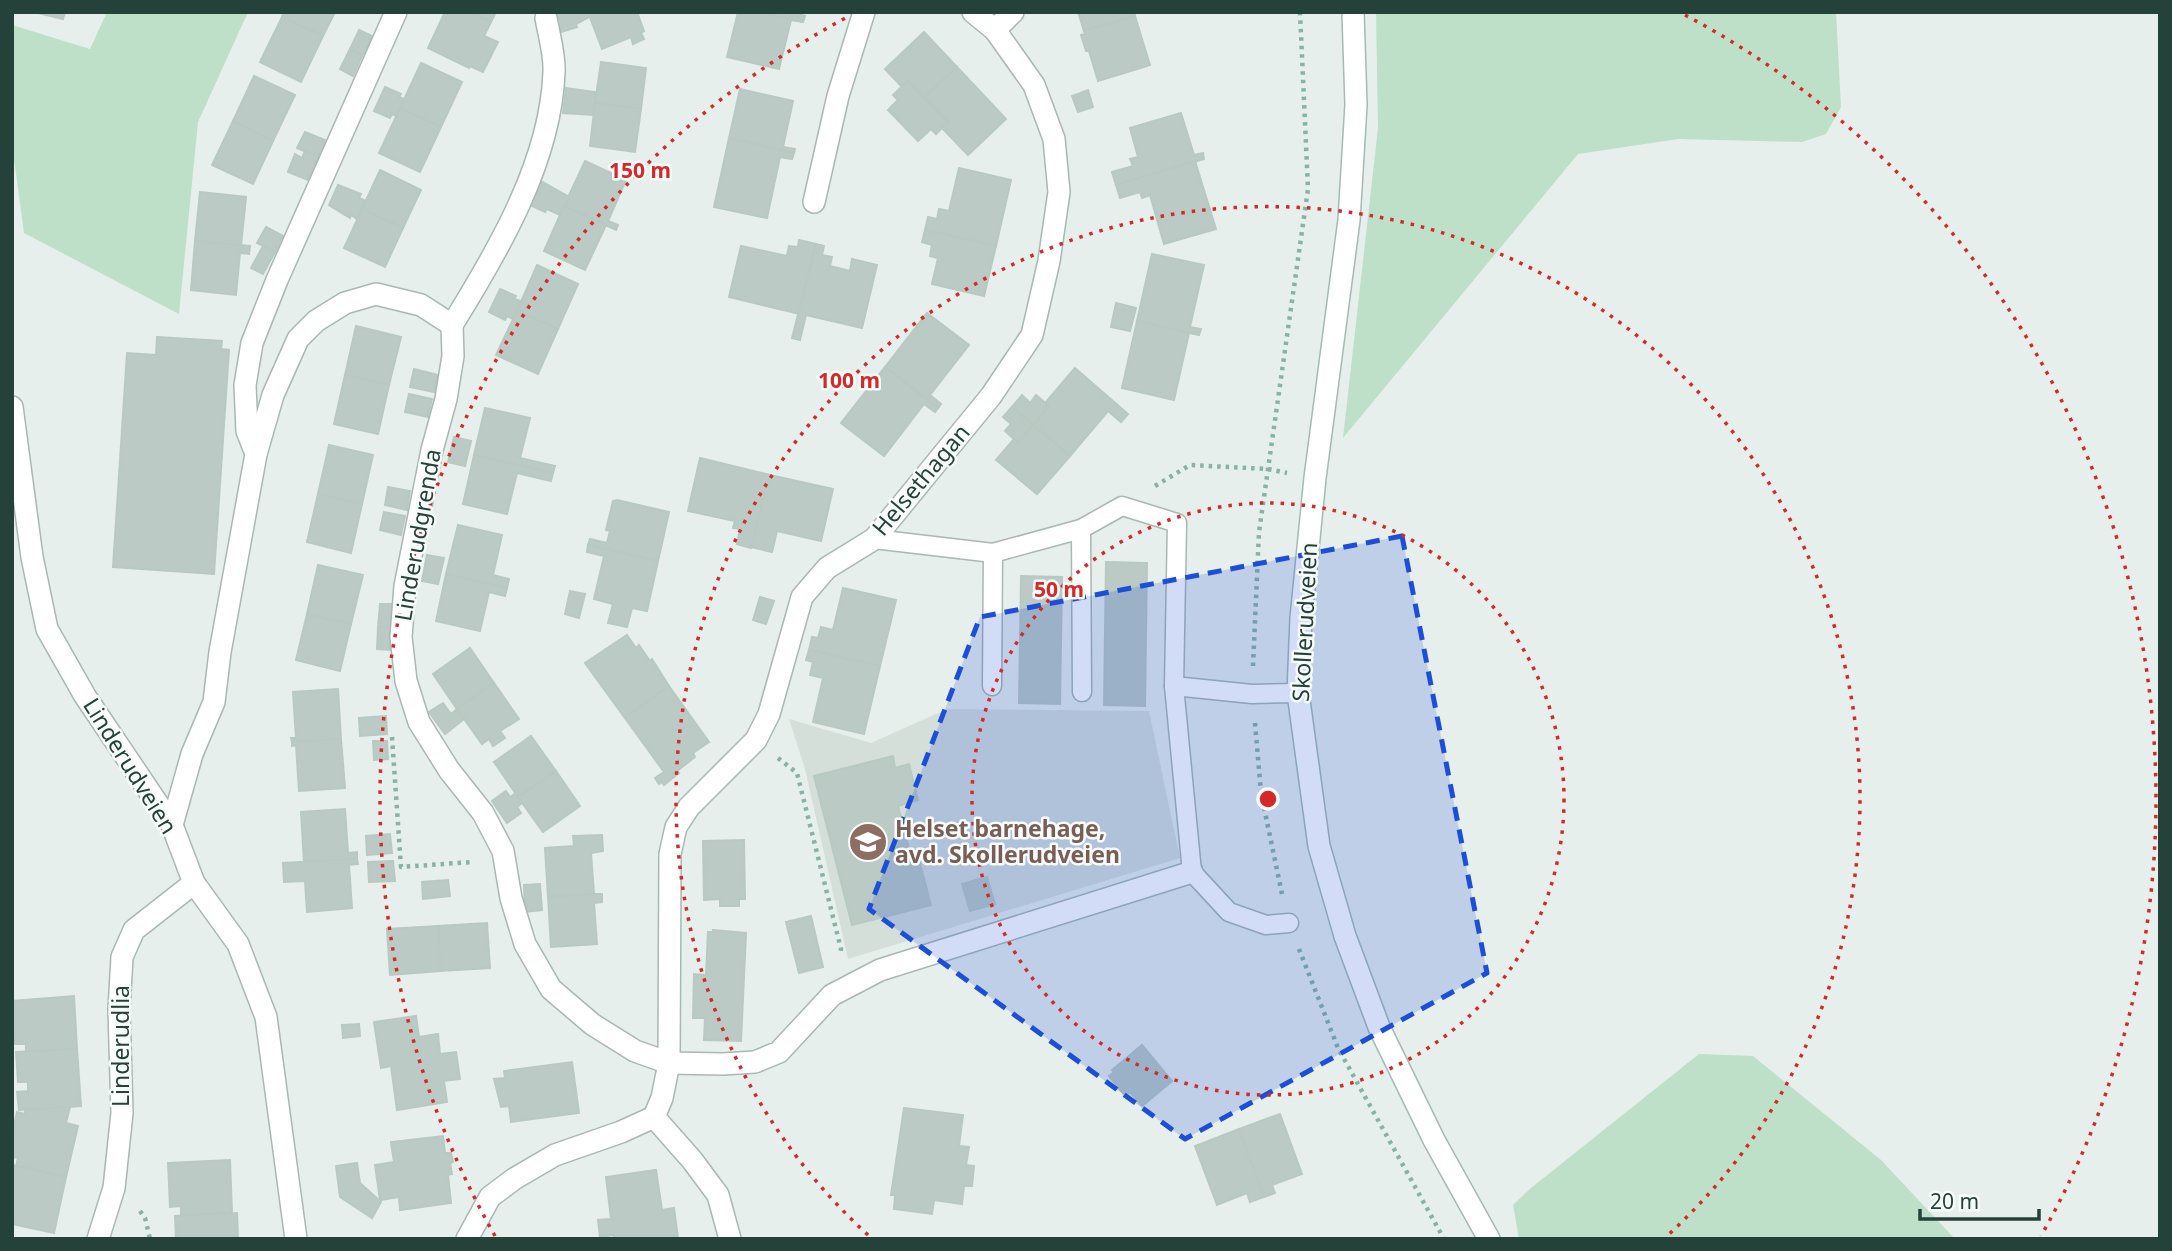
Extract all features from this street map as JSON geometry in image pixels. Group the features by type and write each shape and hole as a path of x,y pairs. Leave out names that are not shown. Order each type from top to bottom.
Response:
{"street":[{"path":"256,454 247,430 245,385 252,343 277,280 396,12"},
{"path":"814,202 838,96 863,12"},
{"name":"Helsethagan","path":"669,1063 670,854 676,827 690,807 756,740 769,714 802,597 827,568 874,539 990,396 1032,335 1049,261 1059,192 1054,139 1034,85 995,30 973,12"},
{"path":"995,30 1013,12"},
{"name":"Skollerudveien","path":"1353,12 1356,105 1349,220 1315,478 1301,618 1298,694 1319,846 1345,936 1379,1027 1434,1140 1489,1239"},
{"path":"172,825 192,754 214,702 220,653 256,454 273,395 298,340 316,321 345,303 376,294 421,305 452,325 479,282 539,157 549,117 555,69 547,18"},
{"name":"Linderudgrenda","path":"452,325 453,356 446,399 432,450 405,586 401,637 407,681 419,722 449,769 483,813 503,851 511,898 525,944 551,989 592,1024 635,1051 669,1063"},
{"name":"Linderudveien","path":"12,407 32,557 47,629 85,696 172,825 194,883 238,944 266,1017 296,1239"},
{"path":"467,1239 490,1198 514,1179 555,1155 621,1132 654,1117 662,1098 669,1063 755,1062 779,1052 832,995 880,970 1192,872"},
{"name":"Linderudlia","path":"98,1239 114,1188 121,1113 119,1010 122,957 134,930 194,883"},
{"path":"654,1117 692,1160 718,1195 730,1239"}],"lane":[{"path":"874,539 993,553 1081,529 1122,506 1177,523 1174,686 1192,872 1229,912 1266,925 1289,923"},
{"path":"1081,529 1083,692"},
{"path":"992,686 993,553"},
{"path":"1174,686 1252,694 1298,694"}],"path":[{"path":"1122,506 1190,465 1268,469 1315,478"},
{"path":"419,722 391,735 401,867 472,862 483,813"},
{"path":"756,740 797,774 841,949 832,995"}],"highlighted area":[{"path":"1402,536 1487,973 1185,1139 869,909 980,617"}],"shaded area":[{"path":"947,709 1149,711 1180,858 848,959 805,769 789,719 871,743"}],"green space":[{"path":"107,12 248,12 198,122 179,314 24,233 12,144 12,25 90,49"},
{"path":"1376,12 1836,12 1841,107 1826,134 1802,142 1678,139 1578,154 1343,438 1378,128"},
{"path":"1699,1054 1753,1056 1881,1160 1955,1239 1519,1239 1513,1205"}],"building":[{"path":"34,12 65,12 63,19"},
{"path":"284,12 335,12 323,36 282,17"},
{"path":"445,12 470,12 491,22 484,36 498,42 483,72 428,48"},
{"path":"470,12 496,12 491,22"},
{"path":"553,12 588,12 589,17 576,24 577,27 561,32"},
{"path":"588,12 637,12 644,39 633,44 631,37 602,49"},
{"path":"738,12 761,12 803,22 791,20 779,69 727,57"},
{"path":"761,12 792,12 805,16 803,22"},
{"path":"1078,12 1134,12 1135,16 1084,31"},
{"path":"1135,16 1150,65 1098,81 1081,35 1085,34 1084,31"},
{"path":"282,17 323,36 301,82 260,62"},
{"path":"359,30 372,36 362,56 350,49"},
{"path":"924,32 957,67 924,98 908,81 902,87 885,69"},
{"path":"350,49 362,56 353,76 340,69"},
{"path":"601,62 646,68 641,109 595,103"},
{"path":"421,63 462,82 441,127 400,108"},
{"path":"957,67 1006,119 968,155 942,128 948,122 924,98"},
{"path":"254,76 295,95 273,141 233,121"},
{"path":"908,81 948,122 936,134 931,129 918,141 888,110 898,100 893,95"},
{"path":"385,87 401,94 399,97 404,99 396,116 392,114 390,118 374,111"},
{"path":"566,88 595,92 594,115 563,113"},
{"path":"740,89 793,101 783,147 795,149 794,153 729,138"},
{"path":"1088,90 1093,107 1078,112 1072,96"},
{"path":"595,103 641,109 635,152 590,146"},
{"path":"400,108 441,127 420,172 379,153"},
{"path":"1181,113 1194,155 1203,153 1204,159 1116,185 1112,172 1133,166 1130,159 1138,157 1130,128"},
{"path":"233,121 273,141 253,184 212,165"},
{"path":"305,132 325,140 318,157 297,148"},
{"path":"729,138 794,153 792,159 780,157 767,218 714,207"},
{"path":"305,151 318,157 308,180 288,172 295,154 302,158"},
{"path":"585,161 626,180 608,221 618,225 616,230 564,206"},
{"path":"1195,161 1216,229 1164,244 1150,195 1142,198 1140,192 1120,198 1116,185"},
{"path":"959,168 1011,180 996,246 925,230 928,217 937,219 939,209 949,211"},
{"path":"380,170 421,190 403,228 362,209"},
{"path":"541,181 569,197 560,215 530,205"},
{"path":"338,185 361,194 359,198 366,201 357,219 351,215 350,218 329,205"},
{"path":"200,192 246,197 241,246 195,241"},
{"path":"564,206 606,225 585,270 544,251"},
{"path":"362,209 403,228 385,267 344,248"},
{"path":"266,227 283,236 275,252 257,243"},
{"path":"925,230 996,246 984,296 932,284 938,258 930,256 932,245 922,242"},
{"path":"799,240 816,244 800,314 729,297 741,246 787,256 789,246 798,247"},
{"path":"195,241 250,246 249,254 240,253 236,295 191,290"},
{"path":"816,244 824,246 822,255 832,257 830,266 850,271 852,259 877,265 862,328 806,315 800,340 792,338"},
{"path":"263,246 275,252 263,274 251,268"},
{"path":"1152,254 1204,265 1190,327 1201,329 1199,335 1137,321"},
{"path":"537,265 578,284 558,329 517,311"},
{"path":"500,289 521,301 513,319 507,316 505,320 489,312"},
{"path":"1116,303 1136,308 1130,331 1111,327"},
{"path":"517,311 558,329 538,374 496,355"},
{"path":"927,313 969,345 930,395 941,404 938,408 885,367"},
{"path":"1137,321 1189,333 1174,400 1122,388"},
{"path":"356,326 401,337 389,385 345,375"},
{"path":"157,337 222,341 221,349 229,350 214,574 113,567 127,353 156,355"},
{"path":"885,367 938,408 935,412 924,404 884,456 841,423"},
{"path":"1075,368 1128,414 1121,422 1108,411 1070,456 1033,425 1049,406 1045,403"},
{"path":"414,369 438,375 434,392 410,387"},
{"path":"345,375 389,385 378,434 334,424"},
{"path":"409,394 432,399 428,417 405,412"},
{"path":"1022,395 1030,403 1036,395 1049,406 1033,425 1012,407"},
{"path":"1012,407 1033,425 1018,443 1005,431 1011,424 1003,417"},
{"path":"485,408 530,418 520,458 555,466 553,473 474,455"},
{"path":"1033,425 1070,456 1037,494 996,460 1014,439 1018,443"},
{"path":"454,437 471,441 465,466 448,462"},
{"path":"329,445 373,455 362,504 318,494"},
{"path":"474,455 553,473 551,481 517,473 507,514 463,504"},
{"path":"700,458 770,475 751,548 737,544 740,529 733,528 735,521 688,511"},
{"path":"770,475 833,489 821,541 777,531 772,552 751,547"},
{"path":"388,487 410,491 407,510 385,505"},
{"path":"318,494 362,504 351,553 307,542"},
{"path":"613,501 669,512 658,561 588,545 590,539 607,543 610,531 606,530"},
{"path":"384,512 405,516 401,535 380,530"},
{"path":"458,525 502,535 493,575 509,579 507,588 446,574"},
{"path":"588,545 658,561 647,611 632,608 627,627 608,623 613,604 594,599 604,556 587,552"},
{"path":"427,555 444,558 438,584 422,581"},
{"path":"1106,562 1147,563 1145,706 1104,705"},
{"path":"318,565 363,575 351,624 307,614"},
{"path":"446,574 507,588 505,596 489,592 480,631 436,621"},
{"path":"1021,576 1062,577 1060,704 1019,703"},
{"path":"843,588 896,600 880,666 809,650 812,637 818,638 821,627 833,630"},
{"path":"570,591 585,594 579,618 565,614"},
{"path":"760,597 774,601 766,624 753,620"},
{"path":"380,604 393,604 391,628 378,627"},
{"path":"307,614 351,624 340,671 296,660"},
{"path":"378,627 391,628 390,650 377,649"},
{"path":"627,635 636,648 639,645 650,661 652,659 669,686 625,718 585,663"},
{"path":"470,648 494,683 457,709 433,674"},
{"path":"809,650 880,666 864,734 813,722 823,678 810,675 813,662 806,660"},
{"path":"494,683 519,719 500,731 505,738 493,746 489,739 482,744 457,709"},
{"path":"669,686 709,742 693,753 695,757 664,785 662,782 659,784 655,778 664,772 625,718"},
{"path":"338,689 341,739 292,742 291,738 296,738 293,692"},
{"path":"443,703 451,714 457,709 464,719 445,734 429,712"},
{"path":"386,716 387,734 360,736 359,718"},
{"path":"531,736 556,771 518,797 494,762"},
{"path":"341,739 345,788 299,791 296,745 292,746 292,742"},
{"path":"373,741 387,741 388,759 374,760"},
{"path":"893,756 895,768 909,764 918,800 898,806 911,857 918,856 931,905 852,925 814,776"},
{"path":"556,771 580,806 543,832 518,797"},
{"path":"506,791 510,797 516,793 522,803 517,807 521,813 507,823 492,801"},
{"path":"345,809 348,853 357,852 357,859 304,862 301,812"},
{"path":"390,834 392,853 367,855 366,836"},
{"path":"602,835 603,851 591,853 594,894 548,897 545,848 574,846 573,836"},
{"path":"744,840 745,899 739,899 739,906 720,906 720,899 704,900 703,841"},
{"path":"357,859 358,864 349,865 352,908 307,912 305,881 284,882 283,863"},
{"path":"393,861 395,881 369,882 368,862"},
{"path":"987,877 995,904 970,911 962,884"},
{"path":"448,880 450,896 423,899 422,882"},
{"path":"540,884 542,910 525,912 524,885"},
{"path":"602,894 602,902 594,903 597,944 551,947 548,897"},
{"path":"811,916 823,967 799,973 786,922"},
{"path":"487,923 490,968 440,971 438,926"},
{"path":"438,926 440,971 390,975 387,929"},
{"path":"713,930 746,933 741,1041 704,1040 705,1018 693,1018 694,974 706,975 708,932"},
{"path":"74,996 77,1049 26,1052 26,1044 15,1044 12,1001"},
{"path":"416,1016 419,1037 438,1034 440,1054 456,1052 460,1079 444,1081 447,1102 397,1110 391,1066 381,1068 374,1022"},
{"path":"359,1024 360,1036 343,1038 342,1025"},
{"path":"1142,1045 1172,1081 1142,1106 1130,1092 1125,1096 1109,1076 1114,1072 1112,1070"},
{"path":"77,1049 81,1106 19,1110 17,1092 28,1091 28,1082 18,1082 16,1052"},
{"path":"572,1062 579,1113 511,1122 509,1106 501,1107 494,1079 505,1078 504,1071"},
{"path":"70,1107 66,1123 78,1126 66,1177 16,1166 18,1158 12,1157 12,1135 17,1112 25,1114 25,1110"},
{"path":"904,1108 963,1115 959,1146 969,1147 966,1165 974,1166 972,1186 964,1186 962,1204 934,1200 932,1214 894,1209 895,1195 891,1195"},
{"path":"1280,1114 1302,1174 1272,1185 1275,1193 1264,1197 1239,1129"},
{"path":"1239,1129 1264,1197 1250,1202 1247,1193 1217,1205 1195,1146"},
{"path":"443,1136 445,1153 451,1153 453,1162 450,1163 452,1174 448,1175 451,1203 400,1210 399,1197 380,1200 375,1165 394,1162 391,1142"},
{"path":"230,1160 232,1213 181,1215 181,1206 170,1207 168,1163"},
{"path":"357,1163 360,1183 381,1202 372,1218 340,1197 336,1166"},
{"path":"12,1165 66,1177 54,1233 12,1224"},
{"path":"656,1170 662,1210 674,1208 678,1238 614,1239 614,1235 600,1237 598,1220 611,1219 606,1177"},
{"path":"237,1213 238,1239 176,1239 175,1216"}],"place":[{"name":"Helset barnehage, avd. Skollerudveien","path":"868,842"}]}
